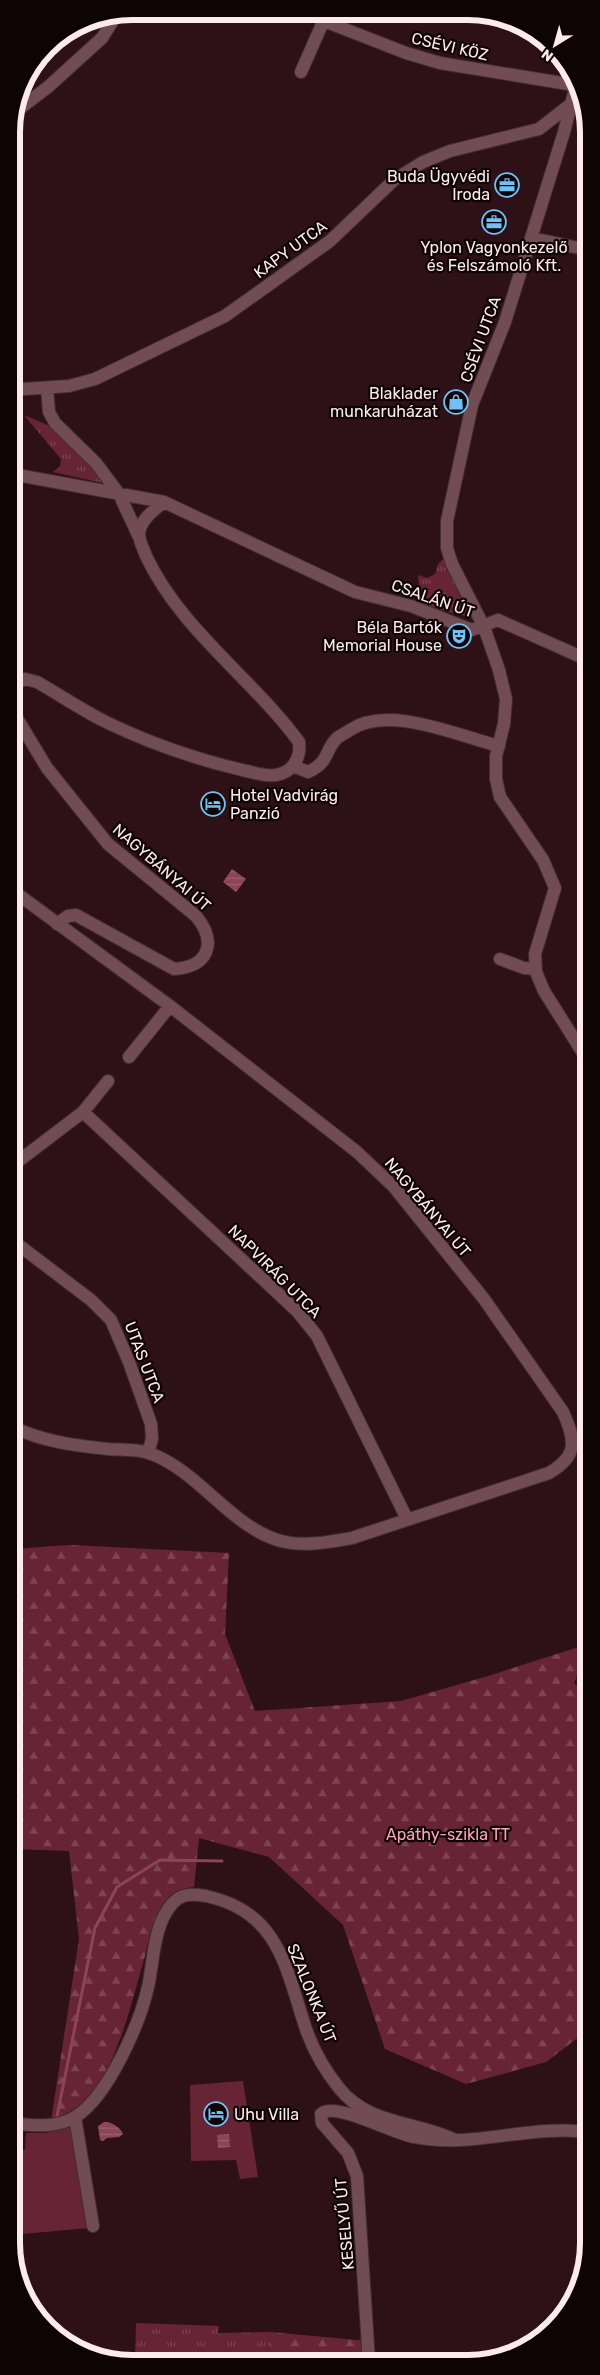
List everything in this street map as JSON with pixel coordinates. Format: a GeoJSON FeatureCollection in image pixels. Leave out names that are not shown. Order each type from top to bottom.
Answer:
{"type":"FeatureCollection","features":[{"type":"Feature","properties":{"kind":"street"},"geometry":{"type":"LineString","coordinates":[[302,72],[325,20]]}},
{"type":"Feature","properties":{"kind":"street","name":"CSÉVI KÖZ"},"geometry":{"type":"LineString","coordinates":[[333,20],[406,53],[440,64],[569,84]]}},
{"type":"Feature","properties":{"kind":"street"},"geometry":{"type":"LineString","coordinates":[[23,106],[48,87],[102,38],[112,22]]}},
{"type":"Feature","properties":{"kind":"street","name":"CSÉVI UTCA"},"geometry":{"type":"LineString","coordinates":[[484,627],[452,564],[447,548],[446,521],[472,405],[505,322],[532,238],[573,95]]}},
{"type":"Feature","properties":{"kind":"street","name":"KAPY UTCA"},"geometry":{"type":"LineString","coordinates":[[20,388],[69,386],[95,379],[225,316],[330,241],[394,180],[450,151],[538,130],[571,104]]}},
{"type":"Feature","properties":{"kind":"street"},"geometry":{"type":"LineString","coordinates":[[532,238],[580,248]]}},
{"type":"Feature","properties":{"kind":"street"},"geometry":{"type":"LineString","coordinates":[[20,681],[24,679],[37,682],[105,721],[145,740],[214,763],[268,776],[286,772],[293,766],[300,750],[299,742],[191,622],[151,566],[119,494],[96,463],[55,423],[48,412],[47,388]]}},
{"type":"Feature","properties":{"kind":"street","name":"CSALÁN ÚT"},"geometry":{"type":"LineString","coordinates":[[20,475],[164,502],[355,592],[411,606],[472,630],[484,627],[499,670],[506,699],[496,779],[500,797],[543,860],[555,888],[535,954],[535,969],[544,991],[580,1048]]}},
{"type":"Feature","properties":{"kind":"street"},"geometry":{"type":"LineString","coordinates":[[139,536],[140,527],[164,502]]}},
{"type":"Feature","properties":{"kind":"street"},"geometry":{"type":"LineString","coordinates":[[484,627],[498,620],[580,656]]}},
{"type":"Feature","properties":{"kind":"street"},"geometry":{"type":"LineString","coordinates":[[293,766],[308,772],[318,767],[326,758],[337,739],[356,726],[375,720],[418,724],[499,746]]}},
{"type":"Feature","properties":{"kind":"street","name":"NAGYBÁNYAI ÚT"},"geometry":{"type":"LineString","coordinates":[[20,723],[47,768],[108,844],[196,916],[205,927],[209,937],[208,947],[198,963],[186,968],[174,968],[76,916],[68,916],[57,924],[170,1006],[357,1152],[394,1187],[484,1299],[563,1412],[570,1428],[573,1442],[570,1455],[560,1466],[549,1473],[407,1518],[352,1538],[327,1542],[282,1541],[261,1533],[196,1480],[148,1453],[55,1443],[20,1430]]}},
{"type":"Feature","properties":{"kind":"street"},"geometry":{"type":"LineString","coordinates":[[20,896],[57,924]]}},
{"type":"Feature","properties":{"kind":"street"},"geometry":{"type":"LineString","coordinates":[[500,959],[524,968],[535,969]]}},
{"type":"Feature","properties":{"kind":"street"},"geometry":{"type":"LineString","coordinates":[[129,1057],[170,1006]]}},
{"type":"Feature","properties":{"kind":"street"},"geometry":{"type":"LineString","coordinates":[[20,1160],[83,1112],[108,1081]]}},
{"type":"Feature","properties":{"kind":"street","name":"NAPVIRÁG UTCA"},"geometry":{"type":"LineString","coordinates":[[83,1112],[297,1311],[316,1336],[407,1518]]}},
{"type":"Feature","properties":{"kind":"street","name":"UTAS UTCA"},"geometry":{"type":"LineString","coordinates":[[20,1246],[92,1300],[111,1320],[129,1362],[151,1424],[152,1439],[148,1453]]}},
{"type":"Feature","properties":{"kind":"street","name":"SZALONKA ÚT"},"geometry":{"type":"LineString","coordinates":[[20,2124],[47,2125],[75,2117],[104,2088],[125,2049],[148,1989],[156,1941],[166,1914],[171,1905],[180,1896],[193,1894],[222,1900],[248,1913],[270,1935],[289,1973],[308,2034],[322,2063],[346,2095],[374,2114],[391,2121],[441,2133],[454,2140],[547,2130],[580,2132]]}},
{"type":"Feature","properties":{"kind":"street","name":"KESELYŰ ÚT"},"geometry":{"type":"LineString","coordinates":[[369,2355],[358,2176],[348,2153],[322,2123],[321,2114],[327,2110],[340,2111],[415,2138],[454,2140]]}},
{"type":"Feature","properties":{"kind":"street"},"geometry":{"type":"LineString","coordinates":[[75,2117],[93,2226]]}},
{"type":"Feature","properties":{"kind":"green space"},"geometry":{"type":"Polygon","coordinates":[[[24,415],[52,427],[85,459],[103,483],[53,472],[60,466],[61,459],[24,415]]]}},
{"type":"Feature","properties":{"kind":"green space"},"geometry":{"type":"Polygon","coordinates":[[[447,556],[472,609],[472,618],[421,605],[418,575],[427,578],[435,574],[438,564],[447,556]]]}},
{"type":"Feature","properties":{"kind":"green space","name":"Apáthy-szikla TT"},"geometry":{"type":"Polygon","coordinates":[[[70,1545],[229,1553],[225,1634],[255,1711],[401,1701],[580,1647],[580,1668],[574,1683],[580,1689],[580,2036],[546,2062],[466,2084],[385,2049],[343,1925],[269,1857],[199,1838],[194,1887],[181,1890],[172,1895],[164,1903],[156,1917],[130,2009],[110,2064],[101,2080],[78,2106],[51,2121],[79,1939],[69,1851],[20,1849],[20,1548],[70,1545]]]}},
{"type":"Feature","properties":{"kind":"green space"},"geometry":{"type":"Polygon","coordinates":[[[243,2081],[258,2177],[240,2179],[236,2160],[191,2161],[190,2085],[243,2081]]]}},
{"type":"Feature","properties":{"kind":"green space"},"geometry":{"type":"Polygon","coordinates":[[[70,2127],[88,2228],[20,2234],[20,2150],[25,2150],[26,2133],[45,2133],[70,2127]]]}},
{"type":"Feature","properties":{"kind":"green space"},"geometry":{"type":"Polygon","coordinates":[[[136,2323],[219,2326],[218,2333],[270,2332],[268,2355],[135,2355],[136,2323]]]}},
{"type":"Feature","properties":{"kind":"green space"},"geometry":{"type":"Polygon","coordinates":[[[270,2332],[368,2341],[369,2355],[268,2355],[270,2332]]]}},
{"type":"Feature","properties":{"kind":"shaded area"},"geometry":{"type":"Polygon","coordinates":[[[232,869],[246,879],[236,892],[223,882],[232,869]]]}},
{"type":"Feature","properties":{"kind":"shaded area"},"geometry":{"type":"Polygon","coordinates":[[[104,2122],[115,2125],[123,2134],[119,2137],[100,2140],[98,2126],[104,2122]]]}},
{"type":"Feature","properties":{"kind":"shaded area"},"geometry":{"type":"Polygon","coordinates":[[[229,2134],[230,2147],[218,2148],[217,2135],[229,2134]]]}},
{"type":"Feature","properties":{"kind":"waterway"},"geometry":{"type":"LineString","coordinates":[[57,2116],[95,1928],[117,1887],[160,1860],[222,1861]]}},
{"type":"Feature","properties":{"kind":"place","name":"Buda Ügyvédi Iroda"},"geometry":{"type":"Point","coordinates":[507,185]}},
{"type":"Feature","properties":{"kind":"place","name":"Yplon Vagyonkezelő és Felszámoló Kft."},"geometry":{"type":"Point","coordinates":[494,222]}},
{"type":"Feature","properties":{"kind":"place","name":"Blaklader munkaruházat"},"geometry":{"type":"Point","coordinates":[456,402]}},
{"type":"Feature","properties":{"kind":"place","name":"Béla Bartók Memorial House"},"geometry":{"type":"Point","coordinates":[459,636]}},
{"type":"Feature","properties":{"kind":"place","name":"Hotel Vadvirág Panzió"},"geometry":{"type":"Point","coordinates":[213,804]}},
{"type":"Feature","properties":{"kind":"place","name":"Uhu Villa"},"geometry":{"type":"Point","coordinates":[216,2114]}}]}
